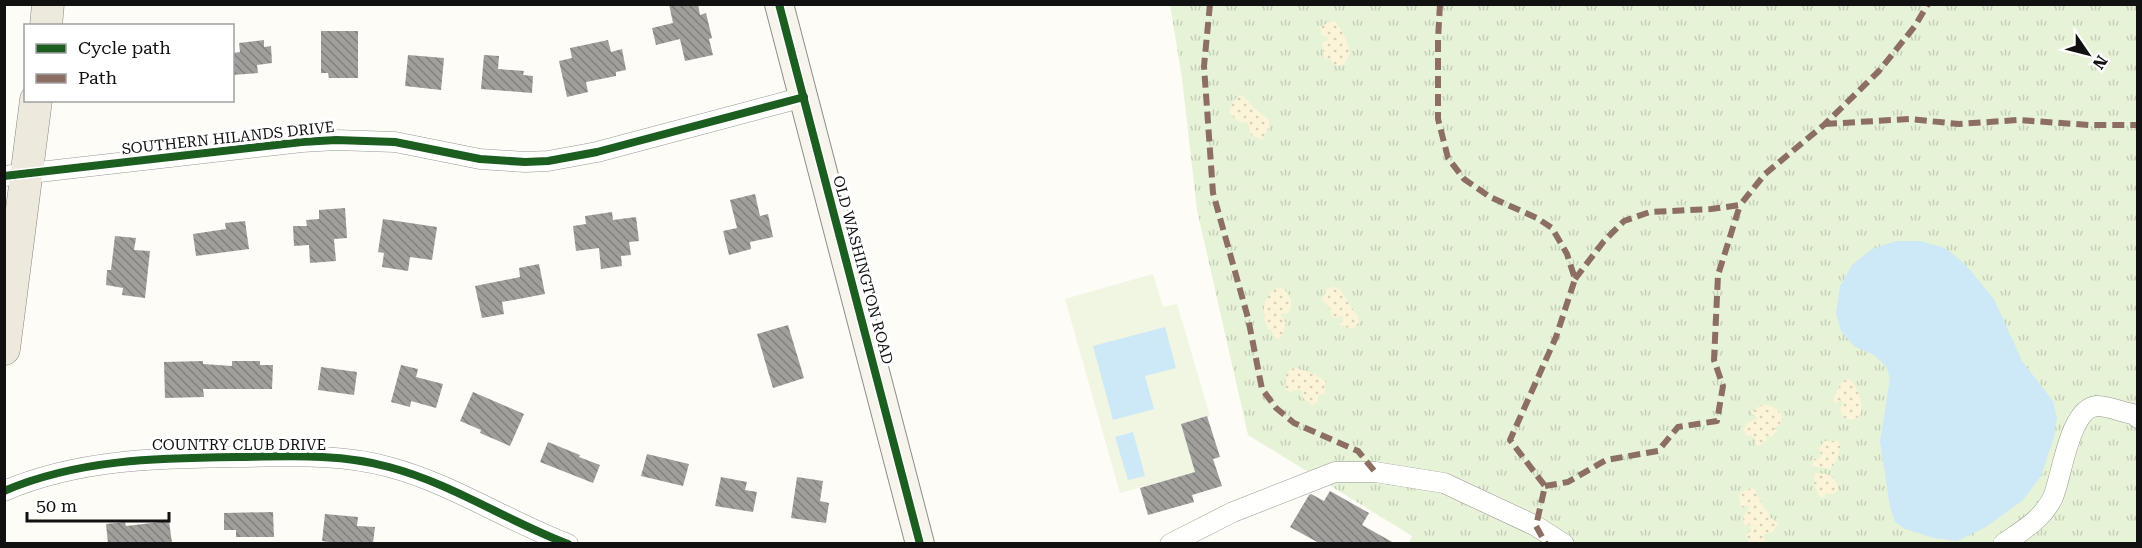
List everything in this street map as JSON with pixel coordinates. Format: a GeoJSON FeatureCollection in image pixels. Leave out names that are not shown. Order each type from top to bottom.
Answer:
{"type":"FeatureCollection","features":[{"type":"Feature","properties":{"kind":"main road"},"geometry":{"type":"LineString","coordinates":[[46,24],[48,4]]}},
{"type":"Feature","properties":{"kind":"main road"},"geometry":{"type":"LineString","coordinates":[[4,349],[16,175],[35,102]]}},
{"type":"Feature","properties":{"kind":"street","name":"OLD WASHINGTON ROAD"},"geometry":{"type":"LineString","coordinates":[[779,4],[920,543]]}},
{"type":"Feature","properties":{"kind":"street","name":"SOUTHERN HILANDS DRIVE"},"geometry":{"type":"LineString","coordinates":[[16,175],[336,140],[395,142],[480,159],[548,161],[597,152],[804,97]]}},
{"type":"Feature","properties":{"kind":"street"},"geometry":{"type":"LineString","coordinates":[[2003,543],[2038,520],[2053,498],[2070,438],[2082,413],[2096,406],[2133,414],[2138,418]]}},
{"type":"Feature","properties":{"kind":"street","name":"COUNTRY CLUB DRIVE"},"geometry":{"type":"LineString","coordinates":[[8,489],[56,472],[130,461],[205,457],[329,458],[389,466],[436,483],[541,533],[568,543]]}},
{"type":"Feature","properties":{"kind":"street"},"geometry":{"type":"LineString","coordinates":[[1170,543],[1233,512],[1335,472],[1376,472],[1444,483],[1536,526],[1564,543]]}},
{"type":"Feature","properties":{"kind":"green space"},"geometry":{"type":"Polygon","coordinates":[[[1170,5],[2137,5],[2137,543],[1409,543],[1412,536],[1248,435],[1197,210],[1182,78],[1170,5]]]}},
{"type":"Feature","properties":{"kind":"green space"},"geometry":{"type":"Polygon","coordinates":[[[1153,274],[1163,307],[1177,304],[1210,416],[1181,424],[1193,464],[1204,476],[1185,475],[1120,493],[1065,299],[1153,274]]]}},
{"type":"Feature","properties":{"kind":"sand"},"geometry":{"type":"Polygon","coordinates":[[[1331,21],[1336,22],[1345,37],[1350,53],[1344,64],[1338,66],[1330,59],[1325,59],[1323,53],[1323,42],[1329,40],[1326,36],[1322,36],[1320,27],[1331,21]]]}},
{"type":"Feature","properties":{"kind":"sand"},"geometry":{"type":"Polygon","coordinates":[[[1242,95],[1269,120],[1269,127],[1262,140],[1251,135],[1248,123],[1239,122],[1229,113],[1233,102],[1242,95]]]}},
{"type":"Feature","properties":{"kind":"sand"},"geometry":{"type":"Polygon","coordinates":[[[1280,287],[1289,295],[1291,307],[1288,314],[1280,315],[1286,323],[1282,336],[1277,339],[1272,330],[1268,329],[1264,310],[1270,294],[1280,287]]]}},
{"type":"Feature","properties":{"kind":"sand"},"geometry":{"type":"Polygon","coordinates":[[[1333,287],[1340,289],[1358,317],[1359,322],[1353,329],[1339,325],[1344,318],[1342,316],[1332,317],[1329,307],[1322,300],[1327,289],[1333,287]]]}},
{"type":"Feature","properties":{"kind":"sand"},"geometry":{"type":"Polygon","coordinates":[[[1296,368],[1314,374],[1326,382],[1324,394],[1320,394],[1318,402],[1312,405],[1303,398],[1299,389],[1291,392],[1285,389],[1286,375],[1290,369],[1296,368]]]}},
{"type":"Feature","properties":{"kind":"sand"},"geometry":{"type":"Polygon","coordinates":[[[1847,379],[1851,380],[1856,389],[1862,407],[1859,416],[1853,419],[1844,419],[1840,409],[1843,403],[1841,400],[1835,404],[1833,399],[1841,383],[1847,379]]]}},
{"type":"Feature","properties":{"kind":"sand"},"geometry":{"type":"Polygon","coordinates":[[[1762,405],[1774,408],[1782,416],[1779,426],[1775,428],[1777,431],[1771,437],[1767,435],[1766,441],[1759,446],[1755,445],[1756,440],[1751,435],[1746,435],[1744,430],[1746,424],[1758,418],[1752,414],[1752,411],[1762,405]]]}},
{"type":"Feature","properties":{"kind":"sand"},"geometry":{"type":"Polygon","coordinates":[[[1825,441],[1838,441],[1841,446],[1835,463],[1830,469],[1812,466],[1814,459],[1820,458],[1821,451],[1818,449],[1825,441]]]}},
{"type":"Feature","properties":{"kind":"sand"},"geometry":{"type":"Polygon","coordinates":[[[1815,473],[1834,478],[1838,490],[1833,494],[1825,493],[1825,497],[1821,498],[1815,486],[1815,473]]]}},
{"type":"Feature","properties":{"kind":"sand"},"geometry":{"type":"Polygon","coordinates":[[[1754,488],[1764,509],[1768,511],[1769,517],[1778,523],[1772,533],[1763,534],[1765,540],[1763,543],[1749,542],[1746,535],[1751,530],[1750,524],[1745,526],[1743,518],[1749,508],[1746,505],[1741,509],[1739,495],[1745,490],[1754,488]]]}},
{"type":"Feature","properties":{"kind":"water"},"geometry":{"type":"Polygon","coordinates":[[[1896,241],[1920,241],[1945,248],[1965,264],[1994,299],[2022,361],[2053,401],[2057,418],[2054,437],[2041,476],[2023,500],[1986,527],[1957,541],[1934,538],[1905,529],[1895,522],[1890,507],[1880,442],[1890,378],[1886,366],[1874,355],[1854,346],[1841,331],[1836,313],[1840,286],[1852,265],[1872,249],[1896,241]]]}},
{"type":"Feature","properties":{"kind":"water"},"geometry":{"type":"Polygon","coordinates":[[[1165,327],[1176,368],[1145,376],[1154,409],[1113,420],[1093,346],[1165,327]]]}},
{"type":"Feature","properties":{"kind":"water"},"geometry":{"type":"Polygon","coordinates":[[[1133,432],[1145,476],[1128,480],[1115,437],[1133,432]]]}},
{"type":"Feature","properties":{"kind":"building"},"geometry":{"type":"Polygon","coordinates":[[[669,4],[698,4],[700,15],[706,13],[712,38],[709,39],[713,55],[685,61],[680,39],[656,45],[652,28],[673,23],[669,4]]]}},
{"type":"Feature","properties":{"kind":"building"},"geometry":{"type":"Polygon","coordinates":[[[321,31],[358,31],[358,78],[329,78],[328,73],[321,73],[321,31]]]}},
{"type":"Feature","properties":{"kind":"building"},"geometry":{"type":"Polygon","coordinates":[[[264,40],[264,47],[271,46],[272,63],[257,65],[258,73],[234,75],[234,53],[240,52],[239,43],[264,40]]]}},
{"type":"Feature","properties":{"kind":"building"},"geometry":{"type":"Polygon","coordinates":[[[608,40],[611,52],[622,49],[626,70],[616,72],[616,76],[586,82],[588,92],[567,97],[559,61],[572,58],[570,48],[608,40]]]}},
{"type":"Feature","properties":{"kind":"building"},"geometry":{"type":"Polygon","coordinates":[[[408,55],[444,58],[441,90],[405,86],[408,55]]]}},
{"type":"Feature","properties":{"kind":"building"},"geometry":{"type":"Polygon","coordinates":[[[484,55],[499,56],[498,69],[524,71],[523,75],[533,76],[532,93],[481,89],[484,55]]]}},
{"type":"Feature","properties":{"kind":"building"},"geometry":{"type":"Polygon","coordinates":[[[755,194],[760,216],[768,214],[773,237],[750,242],[751,249],[729,255],[723,231],[737,228],[730,200],[755,194]]]}},
{"type":"Feature","properties":{"kind":"building"},"geometry":{"type":"Polygon","coordinates":[[[345,208],[347,238],[334,239],[336,261],[310,263],[309,245],[294,246],[293,226],[307,226],[306,220],[319,219],[319,210],[345,208]]]}},
{"type":"Feature","properties":{"kind":"building"},"geometry":{"type":"Polygon","coordinates":[[[612,212],[613,220],[636,217],[639,241],[629,242],[631,255],[621,256],[622,266],[601,269],[599,248],[576,251],[573,226],[586,224],[585,216],[612,212]]]}},
{"type":"Feature","properties":{"kind":"building"},"geometry":{"type":"Polygon","coordinates":[[[383,219],[437,227],[432,260],[410,257],[408,271],[382,267],[384,253],[378,252],[383,219]]]}},
{"type":"Feature","properties":{"kind":"building"},"geometry":{"type":"Polygon","coordinates":[[[245,221],[249,249],[196,256],[193,234],[226,229],[225,223],[245,221]]]}},
{"type":"Feature","properties":{"kind":"building"},"geometry":{"type":"Polygon","coordinates":[[[115,236],[136,238],[134,250],[150,251],[145,298],[122,295],[123,288],[106,285],[107,270],[111,270],[115,236]]]}},
{"type":"Feature","properties":{"kind":"building"},"geometry":{"type":"Polygon","coordinates":[[[539,264],[545,294],[502,302],[504,314],[482,318],[475,286],[520,277],[519,268],[539,264]]]}},
{"type":"Feature","properties":{"kind":"building"},"geometry":{"type":"Polygon","coordinates":[[[788,325],[804,378],[773,388],[757,334],[788,325]]]}},
{"type":"Feature","properties":{"kind":"building"},"geometry":{"type":"Polygon","coordinates":[[[203,361],[203,364],[232,366],[232,361],[260,361],[260,365],[273,365],[272,389],[203,389],[204,397],[165,398],[164,362],[203,361]]]}},
{"type":"Feature","properties":{"kind":"building"},"geometry":{"type":"Polygon","coordinates":[[[401,365],[418,369],[416,377],[443,384],[436,408],[411,401],[410,407],[391,402],[401,365]]]}},
{"type":"Feature","properties":{"kind":"building"},"geometry":{"type":"Polygon","coordinates":[[[321,367],[357,372],[354,395],[318,390],[321,367]]]}},
{"type":"Feature","properties":{"kind":"building"},"geometry":{"type":"Polygon","coordinates":[[[473,392],[524,414],[510,446],[460,421],[473,392]]]}},
{"type":"Feature","properties":{"kind":"building"},"geometry":{"type":"Polygon","coordinates":[[[1207,416],[1220,457],[1213,459],[1222,486],[1192,495],[1194,502],[1148,515],[1140,488],[1195,472],[1181,424],[1207,416]]]}},
{"type":"Feature","properties":{"kind":"building"},"geometry":{"type":"Polygon","coordinates":[[[548,442],[600,465],[593,483],[540,462],[548,442]]]}},
{"type":"Feature","properties":{"kind":"building"},"geometry":{"type":"Polygon","coordinates":[[[647,454],[689,464],[683,486],[641,476],[647,454]]]}},
{"type":"Feature","properties":{"kind":"building"},"geometry":{"type":"Polygon","coordinates":[[[721,477],[747,482],[745,490],[757,492],[753,512],[715,506],[721,477]]]}},
{"type":"Feature","properties":{"kind":"building"},"geometry":{"type":"Polygon","coordinates":[[[797,477],[823,481],[820,501],[829,503],[826,523],[791,518],[797,477]]]}},
{"type":"Feature","properties":{"kind":"building"},"geometry":{"type":"Polygon","coordinates":[[[1330,491],[1369,513],[1362,525],[1394,543],[1319,543],[1290,527],[1309,495],[1324,501],[1330,491]]]}},
{"type":"Feature","properties":{"kind":"building"},"geometry":{"type":"Polygon","coordinates":[[[273,512],[274,537],[236,537],[236,530],[224,530],[224,513],[273,512]]]}},
{"type":"Feature","properties":{"kind":"building"},"geometry":{"type":"Polygon","coordinates":[[[325,514],[358,517],[357,526],[375,527],[373,543],[322,541],[325,514]]]}},
{"type":"Feature","properties":{"kind":"building"},"geometry":{"type":"Polygon","coordinates":[[[169,521],[172,543],[108,543],[106,524],[125,522],[126,526],[169,521]]]}},
{"type":"Feature","properties":{"kind":"marked path"},"geometry":{"type":"LineString","coordinates":[[1210,4],[1204,66],[1213,193],[1248,318],[1262,389],[1276,408],[1294,423],[1358,451],[1375,472]]}},
{"type":"Feature","properties":{"kind":"marked path"},"geometry":{"type":"LineString","coordinates":[[1440,4],[1438,119],[1448,158],[1464,179],[1490,197],[1537,218],[1552,228],[1567,254],[1575,279],[1556,337],[1510,440],[1545,486],[1536,526],[1546,544]]}},
{"type":"Feature","properties":{"kind":"marked path"},"geometry":{"type":"LineString","coordinates":[[1575,279],[1604,241],[1624,221],[1650,212],[1740,205],[1765,174],[1825,124],[1879,71],[1915,26],[1928,4]]}},
{"type":"Feature","properties":{"kind":"marked path"},"geometry":{"type":"LineString","coordinates":[[1825,124],[1909,119],[1959,124],[2018,120],[2089,125],[2138,125]]}},
{"type":"Feature","properties":{"kind":"marked path"},"geometry":{"type":"LineString","coordinates":[[1545,486],[1568,482],[1606,460],[1658,451],[1678,427],[1717,421],[1723,386],[1714,360],[1718,275],[1740,205]]}},
{"type":"Feature","properties":{"kind":"cycle path"},"geometry":{"type":"LineString","coordinates":[[779,4],[920,544]]}},
{"type":"Feature","properties":{"kind":"cycle path"},"geometry":{"type":"LineString","coordinates":[[4,176],[336,140],[395,142],[480,159],[548,161],[597,152],[804,97]]}},
{"type":"Feature","properties":{"kind":"cycle path"},"geometry":{"type":"LineString","coordinates":[[4,491],[63,472],[153,459],[300,456],[336,458],[372,463],[413,474],[568,544]]}}]}
